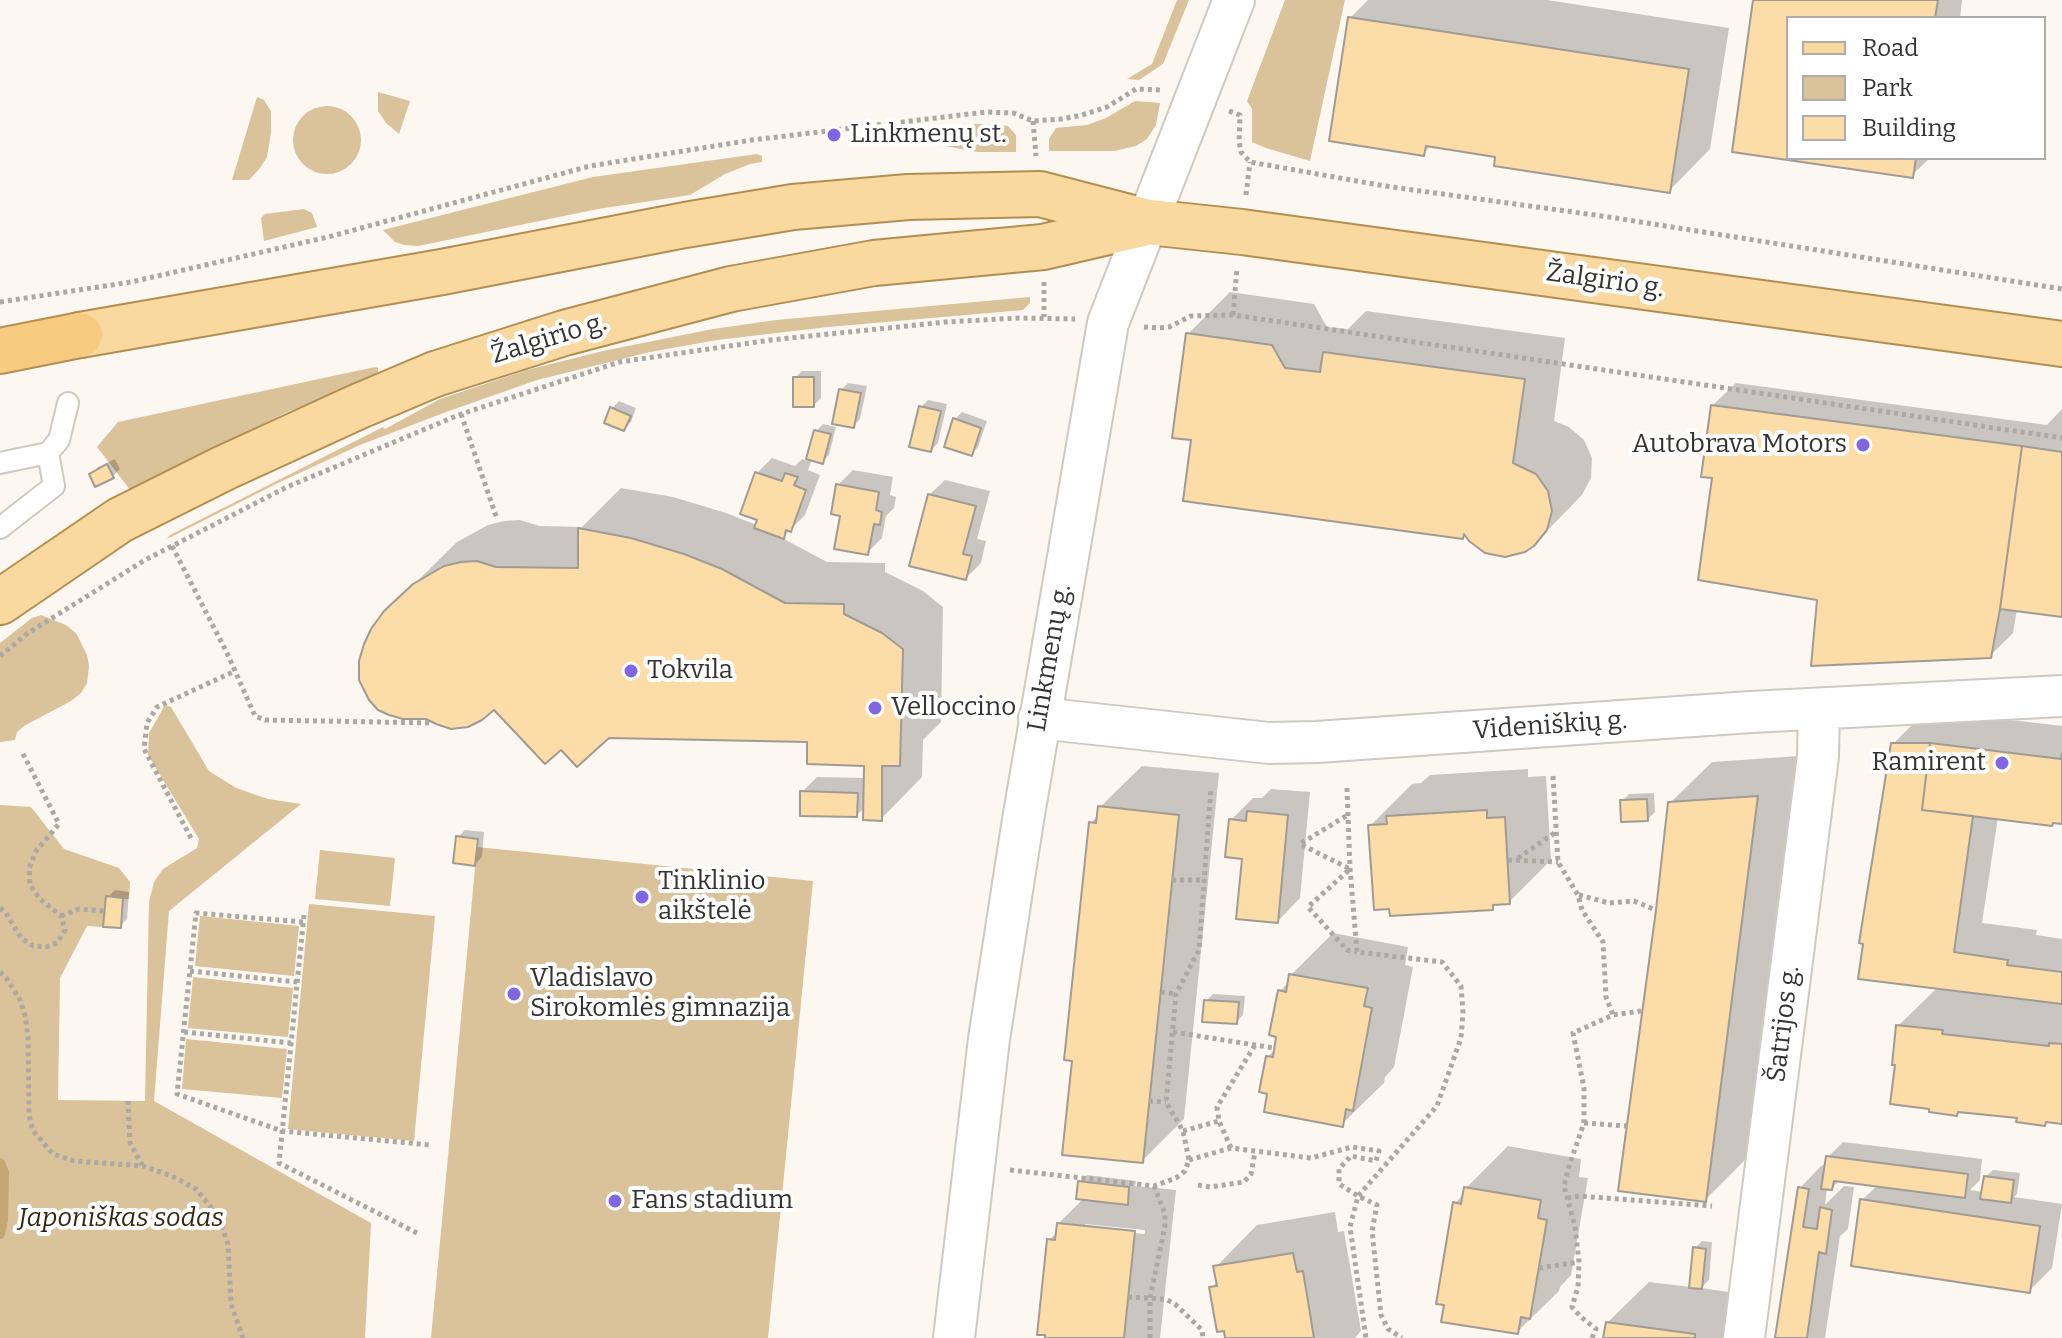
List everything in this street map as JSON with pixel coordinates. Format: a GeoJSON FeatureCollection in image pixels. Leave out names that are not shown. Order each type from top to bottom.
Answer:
{"type":"FeatureCollection","features":[{"type":"Feature","properties":{"kind":"highway"},"geometry":{"type":"LineString","coordinates":[[0,331],[80,335]]}},
{"type":"Feature","properties":{"kind":"highway","name":"Žalgirio g."},"geometry":{"type":"LineString","coordinates":[[0,351],[80,335]]}},
{"type":"Feature","properties":{"kind":"main road","name":"Žalgirio g."},"geometry":{"type":"LineString","coordinates":[[80,335],[793,207],[908,197],[1040,194],[1148,222],[1258,234],[2062,344]]}},
{"type":"Feature","properties":{"kind":"main road","name":"Žalgirio g."},"geometry":{"type":"LineString","coordinates":[[0,602],[120,520],[357,407],[450,370],[564,333],[731,289],[874,263],[1043,247],[1148,222]]}},
{"type":"Feature","properties":{"kind":"street","name":"Linkmenų g."},"geometry":{"type":"LineString","coordinates":[[954,1338],[989,1039],[1039,718],[1108,323],[1234,0]]}},
{"type":"Feature","properties":{"kind":"street","name":"Videniškių g."},"geometry":{"type":"LineString","coordinates":[[1039,718],[1269,743],[2062,696]]}},
{"type":"Feature","properties":{"kind":"street","name":"Šatrijos g."},"geometry":{"type":"LineString","coordinates":[[1744,1338],[1818,756],[1819,709]]}},
{"type":"Feature","properties":{"kind":"lane"},"geometry":{"type":"LineString","coordinates":[[0,463],[48,453],[59,440],[68,403]]}},
{"type":"Feature","properties":{"kind":"lane"},"geometry":{"type":"LineString","coordinates":[[0,528],[54,486],[48,453]]}},
{"type":"Feature","properties":{"kind":"path"},"geometry":{"type":"LineString","coordinates":[[0,302],[131,282],[313,241],[590,166],[752,140],[986,112],[1013,113],[1033,121],[1061,119],[1107,107],[1136,89],[1154,89],[1196,98],[1240,115],[1241,152],[1250,162],[1385,186],[1609,217],[2062,289]]}},
{"type":"Feature","properties":{"kind":"path"},"geometry":{"type":"LineString","coordinates":[[1236,279],[1233,315],[2062,438]]}},
{"type":"Feature","properties":{"kind":"path"},"geometry":{"type":"LineString","coordinates":[[0,656],[40,626],[145,560],[287,487],[461,414],[619,362],[771,340],[917,325],[1065,318]]}},
{"type":"Feature","properties":{"kind":"path"},"geometry":{"type":"LineString","coordinates":[[461,414],[497,519]]}},
{"type":"Feature","properties":{"kind":"path"},"geometry":{"type":"LineString","coordinates":[[172,546],[255,716],[265,720],[433,723]]}},
{"type":"Feature","properties":{"kind":"path"},"geometry":{"type":"LineString","coordinates":[[191,838],[144,749],[147,723],[157,707],[235,671]]}},
{"type":"Feature","properties":{"kind":"path"},"geometry":{"type":"LineString","coordinates":[[0,908],[21,938],[33,946],[46,947],[57,943],[65,930],[61,916],[40,899],[30,885],[29,868],[36,851],[59,824],[22,752]]}},
{"type":"Feature","properties":{"kind":"path"},"geometry":{"type":"LineString","coordinates":[[1553,776],[1558,862],[1578,895],[1582,910],[1603,942],[1606,997],[1613,1015]]}},
{"type":"Feature","properties":{"kind":"path"},"geometry":{"type":"LineString","coordinates":[[974,1166],[1154,1186],[1185,1171],[1189,1160],[1183,1131],[1166,1102],[1176,994],[1199,950],[1211,788]]}},
{"type":"Feature","properties":{"kind":"path"},"geometry":{"type":"LineString","coordinates":[[1347,788],[1357,952]]}},
{"type":"Feature","properties":{"kind":"path"},"geometry":{"type":"LineString","coordinates":[[1347,816],[1300,844],[1350,869]]}},
{"type":"Feature","properties":{"kind":"path"},"geometry":{"type":"LineString","coordinates":[[1517,860],[1557,831]]}},
{"type":"Feature","properties":{"kind":"path"},"geometry":{"type":"LineString","coordinates":[[1508,860],[1558,862]]}},
{"type":"Feature","properties":{"kind":"path"},"geometry":{"type":"LineString","coordinates":[[1350,869],[1308,907],[1347,950],[1442,962],[1461,986],[1463,1013],[1461,1038],[1437,1106],[1358,1196],[1350,1227],[1366,1338]]}},
{"type":"Feature","properties":{"kind":"path"},"geometry":{"type":"LineString","coordinates":[[1172,880],[1205,880]]}},
{"type":"Feature","properties":{"kind":"path"},"geometry":{"type":"LineString","coordinates":[[1578,895],[1609,903],[1634,901],[1656,910]]}},
{"type":"Feature","properties":{"kind":"path"},"geometry":{"type":"LineString","coordinates":[[61,916],[79,909],[104,911]]}},
{"type":"Feature","properties":{"kind":"path"},"geometry":{"type":"LineString","coordinates":[[303,922],[196,913],[177,1094],[282,1131],[430,1145]]}},
{"type":"Feature","properties":{"kind":"path"},"geometry":{"type":"LineString","coordinates":[[304,915],[279,1163],[419,1234]]}},
{"type":"Feature","properties":{"kind":"path"},"geometry":{"type":"LineString","coordinates":[[190,971],[297,982]]}},
{"type":"Feature","properties":{"kind":"path"},"geometry":{"type":"LineString","coordinates":[[0,972],[19,998],[25,1015],[29,1115],[33,1131],[53,1154],[74,1161],[143,1166],[196,1189],[218,1216],[228,1244],[231,1304],[243,1338]]}},
{"type":"Feature","properties":{"kind":"path"},"geometry":{"type":"LineString","coordinates":[[1161,992],[1176,994]]}},
{"type":"Feature","properties":{"kind":"path"},"geometry":{"type":"LineString","coordinates":[[1592,1338],[1596,1329],[1572,1307],[1578,1287],[1579,1262],[1575,1226],[1564,1186],[1584,1123],[1584,1088],[1573,1033],[1613,1015],[1641,1011]]}},
{"type":"Feature","properties":{"kind":"path"},"geometry":{"type":"LineString","coordinates":[[184,1032],[291,1043]]}},
{"type":"Feature","properties":{"kind":"path"},"geometry":{"type":"LineString","coordinates":[[1173,1032],[1274,1048]]}},
{"type":"Feature","properties":{"kind":"path"},"geometry":{"type":"LineString","coordinates":[[1231,1148],[1219,1121],[1217,1107],[1255,1045]]}},
{"type":"Feature","properties":{"kind":"path"},"geometry":{"type":"LineString","coordinates":[[128,1101],[130,1143],[143,1166]]}},
{"type":"Feature","properties":{"kind":"path"},"geometry":{"type":"LineString","coordinates":[[1149,1101],[1166,1102]]}},
{"type":"Feature","properties":{"kind":"path"},"geometry":{"type":"LineString","coordinates":[[1183,1131],[1219,1121]]}},
{"type":"Feature","properties":{"kind":"path"},"geometry":{"type":"LineString","coordinates":[[1584,1123],[1627,1126]]}},
{"type":"Feature","properties":{"kind":"path"},"geometry":{"type":"LineString","coordinates":[[1189,1160],[1231,1148],[1311,1158],[1352,1147],[1379,1151],[1376,1161],[1351,1156],[1339,1169],[1339,1184],[1377,1205],[1372,1231],[1381,1315],[1388,1329],[1402,1338]]}},
{"type":"Feature","properties":{"kind":"path"},"geometry":{"type":"LineString","coordinates":[[1198,1185],[1210,1187],[1244,1182],[1251,1174],[1255,1152]]}},
{"type":"Feature","properties":{"kind":"path"},"geometry":{"type":"LineString","coordinates":[[1150,1338],[1150,1298],[1165,1226],[1165,1214],[1154,1186]]}},
{"type":"Feature","properties":{"kind":"path"},"geometry":{"type":"LineString","coordinates":[[1567,1198],[1579,1196],[1712,1206]]}},
{"type":"Feature","properties":{"kind":"path"},"geometry":{"type":"LineString","coordinates":[[1539,1268],[1579,1262]]}},
{"type":"Feature","properties":{"kind":"path"},"geometry":{"type":"LineString","coordinates":[[1128,1297],[1165,1299],[1175,1304],[1202,1330],[1203,1338]]}},
{"type":"Feature","properties":{"kind":"green space"},"geometry":{"type":"Polygon","coordinates":[[[1177,0],[1189,0],[1163,64],[1139,80],[1127,79],[1152,64],[1177,0]]]}},
{"type":"Feature","properties":{"kind":"green space"},"geometry":{"type":"Polygon","coordinates":[[[1285,0],[1345,0],[1310,161],[1252,142],[1252,109],[1247,101],[1285,0]]]}},
{"type":"Feature","properties":{"kind":"green space"},"geometry":{"type":"Polygon","coordinates":[[[378,92],[410,101],[399,134],[378,111],[378,92]]]}},
{"type":"Feature","properties":{"kind":"green space"},"geometry":{"type":"Polygon","coordinates":[[[257,97],[264,100],[271,111],[267,157],[249,180],[232,180],[257,97]]]}},
{"type":"Feature","properties":{"kind":"green space"},"geometry":{"type":"Polygon","coordinates":[[[1135,101],[1160,103],[1156,125],[1147,139],[1136,146],[1114,151],[1049,151],[1049,139],[1056,128],[1087,125],[1135,101]]]}},
{"type":"Feature","properties":{"kind":"green space"},"geometry":{"type":"Polygon","coordinates":[[[327,106],[351,116],[361,140],[351,164],[327,174],[303,164],[293,140],[303,116],[327,106]]]}},
{"type":"Feature","properties":{"kind":"green space"},"geometry":{"type":"Polygon","coordinates":[[[965,124],[1008,126],[1016,135],[1016,152],[977,152],[939,145],[902,144],[901,139],[907,131],[965,124]]]}},
{"type":"Feature","properties":{"kind":"green space"},"geometry":{"type":"Polygon","coordinates":[[[757,154],[762,156],[762,162],[725,174],[690,195],[598,209],[418,246],[395,242],[383,230],[593,177],[757,154]]]}},
{"type":"Feature","properties":{"kind":"green space"},"geometry":{"type":"Polygon","coordinates":[[[304,209],[312,213],[317,227],[264,241],[261,218],[265,214],[304,209]]]}},
{"type":"Feature","properties":{"kind":"green space"},"geometry":{"type":"Polygon","coordinates":[[[1030,297],[1030,303],[1023,310],[717,340],[650,352],[537,380],[360,445],[167,539],[440,399],[527,370],[713,329],[776,320],[1030,297]]]}},
{"type":"Feature","properties":{"kind":"green space"},"geometry":{"type":"Polygon","coordinates":[[[378,368],[378,375],[285,413],[131,491],[97,447],[118,422],[378,368]]]}},
{"type":"Feature","properties":{"kind":"green space"},"geometry":{"type":"Polygon","coordinates":[[[41,615],[66,625],[76,633],[87,655],[87,683],[71,701],[24,726],[17,732],[15,740],[0,742],[0,643],[32,618],[41,615]]]}},
{"type":"Feature","properties":{"kind":"green space","name":"Japoniškas sodas"},"geometry":{"type":"Polygon","coordinates":[[[165,705],[171,707],[209,771],[236,788],[268,799],[301,804],[169,911],[154,1101],[371,1223],[365,1338],[0,1338],[0,805],[31,807],[64,849],[119,868],[130,882],[129,899],[123,899],[121,928],[87,926],[60,978],[58,1100],[145,1101],[149,902],[154,882],[163,869],[197,848],[199,839],[148,755],[149,733],[165,705]]]}},
{"type":"Feature","properties":{"kind":"green space"},"geometry":{"type":"Polygon","coordinates":[[[477,847],[813,881],[768,1338],[431,1338],[477,847]]]}},
{"type":"Feature","properties":{"kind":"green space"},"geometry":{"type":"Polygon","coordinates":[[[320,850],[395,858],[390,906],[315,899],[320,850]]]}},
{"type":"Feature","properties":{"kind":"green space"},"geometry":{"type":"Polygon","coordinates":[[[309,904],[435,916],[414,1141],[288,1129],[309,904]]]}},
{"type":"Feature","properties":{"kind":"green space"},"geometry":{"type":"Polygon","coordinates":[[[200,916],[299,926],[294,976],[195,966],[200,916]]]}},
{"type":"Feature","properties":{"kind":"green space"},"geometry":{"type":"Polygon","coordinates":[[[193,977],[293,988],[288,1037],[188,1028],[193,977]]]}},
{"type":"Feature","properties":{"kind":"green space"},"geometry":{"type":"Polygon","coordinates":[[[186,1039],[287,1049],[282,1098],[182,1089],[186,1039]]]}},
{"type":"Feature","properties":{"kind":"building"},"geometry":{"type":"Polygon","coordinates":[[[1753,0],[1938,0],[1935,16],[1786,16],[1786,160],[1732,152],[1753,0]]]}},
{"type":"Feature","properties":{"kind":"building"},"geometry":{"type":"Polygon","coordinates":[[[1348,17],[1689,69],[1670,193],[1494,166],[1495,157],[1426,146],[1424,156],[1329,141],[1348,17]]]}},
{"type":"Feature","properties":{"kind":"building"},"geometry":{"type":"Polygon","coordinates":[[[1788,160],[1916,160],[1913,178],[1788,160]]]}},
{"type":"Feature","properties":{"kind":"building"},"geometry":{"type":"Polygon","coordinates":[[[1186,333],[1272,345],[1285,368],[1320,372],[1323,352],[1525,379],[1513,463],[1536,474],[1548,491],[1552,511],[1547,530],[1525,552],[1505,557],[1485,553],[1464,534],[1463,539],[1183,501],[1191,440],[1172,438],[1186,333]]]}},
{"type":"Feature","properties":{"kind":"building"},"geometry":{"type":"Polygon","coordinates":[[[793,377],[814,377],[814,407],[793,407],[793,377]]]}},
{"type":"Feature","properties":{"kind":"building"},"geometry":{"type":"Polygon","coordinates":[[[839,389],[861,393],[854,428],[832,424],[839,389]]]}},
{"type":"Feature","properties":{"kind":"building"},"geometry":{"type":"Polygon","coordinates":[[[1711,405],[2022,446],[1991,658],[1811,666],[1817,600],[1698,580],[1712,478],[1701,477],[1711,405]]]}},
{"type":"Feature","properties":{"kind":"building"},"geometry":{"type":"Polygon","coordinates":[[[919,406],[941,411],[931,452],[909,447],[919,406]]]}},
{"type":"Feature","properties":{"kind":"building"},"geometry":{"type":"Polygon","coordinates":[[[610,407],[631,416],[624,431],[604,423],[610,407]]]}},
{"type":"Feature","properties":{"kind":"building"},"geometry":{"type":"Polygon","coordinates":[[[953,418],[981,428],[972,456],[944,447],[953,418]]]}},
{"type":"Feature","properties":{"kind":"building"},"geometry":{"type":"Polygon","coordinates":[[[814,430],[831,434],[823,464],[806,459],[814,430]]]}},
{"type":"Feature","properties":{"kind":"building"},"geometry":{"type":"Polygon","coordinates":[[[2022,446],[2062,452],[2062,617],[2000,609],[2022,446]]]}},
{"type":"Feature","properties":{"kind":"building"},"geometry":{"type":"Polygon","coordinates":[[[107,464],[114,478],[95,487],[89,474],[107,464]]]}},
{"type":"Feature","properties":{"kind":"building"},"geometry":{"type":"Polygon","coordinates":[[[755,472],[782,481],[785,473],[798,477],[794,485],[806,490],[791,532],[786,530],[784,539],[754,528],[757,520],[740,514],[755,472]]]}},
{"type":"Feature","properties":{"kind":"building"},"geometry":{"type":"Polygon","coordinates":[[[836,484],[879,492],[876,510],[882,512],[880,525],[874,524],[868,555],[834,549],[840,516],[831,514],[836,484]]]}},
{"type":"Feature","properties":{"kind":"building"},"geometry":{"type":"Polygon","coordinates":[[[928,494],[976,506],[963,554],[972,556],[966,580],[909,566],[928,494]]]}},
{"type":"Feature","properties":{"kind":"building","name":"Tokvila"},"geometry":{"type":"Polygon","coordinates":[[[578,528],[631,538],[684,554],[722,569],[785,603],[844,604],[844,614],[882,633],[903,649],[900,766],[882,766],[882,821],[863,820],[864,766],[807,764],[807,742],[609,738],[577,767],[561,750],[545,764],[494,710],[468,727],[451,729],[426,719],[403,719],[389,715],[378,710],[369,700],[359,680],[359,661],[364,644],[384,611],[413,584],[444,566],[461,562],[477,561],[496,567],[578,568],[578,528]]]}},
{"type":"Feature","properties":{"kind":"building"},"geometry":{"type":"Polygon","coordinates":[[[1891,743],[1930,743],[1922,810],[1973,816],[1954,952],[2008,960],[2007,965],[2062,972],[2062,1004],[1858,979],[1863,944],[1859,943],[1891,743]]]}},
{"type":"Feature","properties":{"kind":"building"},"geometry":{"type":"Polygon","coordinates":[[[1930,743],[2061,759],[2062,753],[2062,824],[2053,823],[2052,826],[1922,810],[1930,743]]]}},
{"type":"Feature","properties":{"kind":"building"},"geometry":{"type":"Polygon","coordinates":[[[800,791],[858,793],[857,817],[800,816],[800,791]]]}},
{"type":"Feature","properties":{"kind":"building"},"geometry":{"type":"Polygon","coordinates":[[[1758,796],[1706,1202],[1618,1191],[1668,802],[1758,796]]]}},
{"type":"Feature","properties":{"kind":"building"},"geometry":{"type":"Polygon","coordinates":[[[1647,799],[1648,821],[1621,822],[1620,800],[1647,799]]]}},
{"type":"Feature","properties":{"kind":"building"},"geometry":{"type":"Polygon","coordinates":[[[1098,806],[1179,815],[1143,1163],[1062,1155],[1072,1061],[1064,1060],[1089,822],[1096,823],[1098,806]]]}},
{"type":"Feature","properties":{"kind":"building"},"geometry":{"type":"Polygon","coordinates":[[[1487,810],[1487,818],[1505,817],[1510,904],[1493,905],[1493,910],[1390,916],[1389,909],[1374,910],[1368,825],[1387,824],[1386,816],[1487,810]]]}},
{"type":"Feature","properties":{"kind":"building"},"geometry":{"type":"Polygon","coordinates":[[[1247,811],[1288,815],[1278,923],[1236,919],[1242,859],[1225,857],[1229,819],[1246,821],[1247,811]]]}},
{"type":"Feature","properties":{"kind":"building"},"geometry":{"type":"Polygon","coordinates":[[[456,836],[478,839],[475,866],[453,863],[456,836]]]}},
{"type":"Feature","properties":{"kind":"building"},"geometry":{"type":"Polygon","coordinates":[[[106,896],[123,898],[121,928],[103,927],[106,896]]]}},
{"type":"Feature","properties":{"kind":"building"},"geometry":{"type":"Polygon","coordinates":[[[1289,974],[1368,988],[1364,1006],[1372,1008],[1353,1111],[1346,1109],[1343,1127],[1264,1112],[1267,1094],[1259,1092],[1266,1056],[1273,1057],[1276,1037],[1269,1035],[1278,990],[1286,992],[1289,974]]]}},
{"type":"Feature","properties":{"kind":"building"},"geometry":{"type":"Polygon","coordinates":[[[1204,1000],[1239,1002],[1237,1024],[1202,1022],[1204,1000]]]}},
{"type":"Feature","properties":{"kind":"building"},"geometry":{"type":"Polygon","coordinates":[[[1896,1025],[1943,1030],[1942,1034],[2049,1046],[2049,1043],[2062,1044],[2062,1124],[2046,1122],[2045,1126],[2016,1122],[2017,1118],[1958,1112],[1957,1116],[1890,1104],[1896,1025]]]}},
{"type":"Feature","properties":{"kind":"building"},"geometry":{"type":"Polygon","coordinates":[[[1826,1156],[1968,1174],[1965,1198],[1834,1181],[1832,1190],[1821,1189],[1826,1156]]]}},
{"type":"Feature","properties":{"kind":"building"},"geometry":{"type":"Polygon","coordinates":[[[1984,1176],[2014,1180],[2011,1203],[1980,1199],[1984,1176]]]}},
{"type":"Feature","properties":{"kind":"building"},"geometry":{"type":"Polygon","coordinates":[[[1078,1181],[1129,1187],[1128,1205],[1076,1199],[1078,1181]]]}},
{"type":"Feature","properties":{"kind":"building"},"geometry":{"type":"Polygon","coordinates":[[[1464,1187],[1541,1200],[1538,1218],[1547,1220],[1530,1319],[1521,1317],[1518,1334],[1441,1322],[1444,1305],[1436,1304],[1453,1202],[1461,1204],[1464,1187]]]}},
{"type":"Feature","properties":{"kind":"building"},"geometry":{"type":"Polygon","coordinates":[[[1798,1187],[1809,1189],[1803,1227],[1817,1229],[1820,1207],[1832,1210],[1826,1254],[1819,1252],[1807,1338],[1775,1338],[1798,1187]]]}},
{"type":"Feature","properties":{"kind":"building"},"geometry":{"type":"Polygon","coordinates":[[[1860,1199],[2040,1226],[2030,1293],[1851,1266],[1860,1199]]]}},
{"type":"Feature","properties":{"kind":"building"},"geometry":{"type":"Polygon","coordinates":[[[1057,1223],[1135,1231],[1124,1338],[1045,1338],[1045,1335],[1037,1335],[1047,1239],[1055,1240],[1057,1223]]]}},
{"type":"Feature","properties":{"kind":"building"},"geometry":{"type":"Polygon","coordinates":[[[1693,1247],[1706,1249],[1702,1289],[1689,1288],[1693,1247]]]}},
{"type":"Feature","properties":{"kind":"building"},"geometry":{"type":"Polygon","coordinates":[[[1293,1253],[1297,1272],[1303,1271],[1314,1338],[1225,1338],[1224,1331],[1217,1332],[1209,1287],[1217,1286],[1213,1266],[1293,1253]]]}},
{"type":"Feature","properties":{"kind":"building"},"geometry":{"type":"Polygon","coordinates":[[[1606,1322],[1695,1334],[1695,1338],[1603,1338],[1606,1322]]]}},
{"type":"Feature","properties":{"kind":"waterway"},"geometry":{"type":"LineString","coordinates":[[0,1163],[4,1172],[0,1234]]}},
{"type":"Feature","properties":{"kind":"place","name":"Linkmenų st."},"geometry":{"type":"Point","coordinates":[834,135]}},
{"type":"Feature","properties":{"kind":"place","name":"Autobrava Motors"},"geometry":{"type":"Point","coordinates":[1863,445]}},
{"type":"Feature","properties":{"kind":"place","name":"Tokvila"},"geometry":{"type":"Point","coordinates":[631,671]}},
{"type":"Feature","properties":{"kind":"place","name":"Velloccino"},"geometry":{"type":"Point","coordinates":[875,708]}},
{"type":"Feature","properties":{"kind":"place","name":"Ramirent"},"geometry":{"type":"Point","coordinates":[2002,763]}},
{"type":"Feature","properties":{"kind":"place","name":"Tinklinio aikštelė"},"geometry":{"type":"Point","coordinates":[642,897]}},
{"type":"Feature","properties":{"kind":"place","name":"Vladislavo Sirokomlės gimnazija"},"geometry":{"type":"Point","coordinates":[514,994]}},
{"type":"Feature","properties":{"kind":"place","name":"Fans stadium"},"geometry":{"type":"Point","coordinates":[615,1201]}}]}
